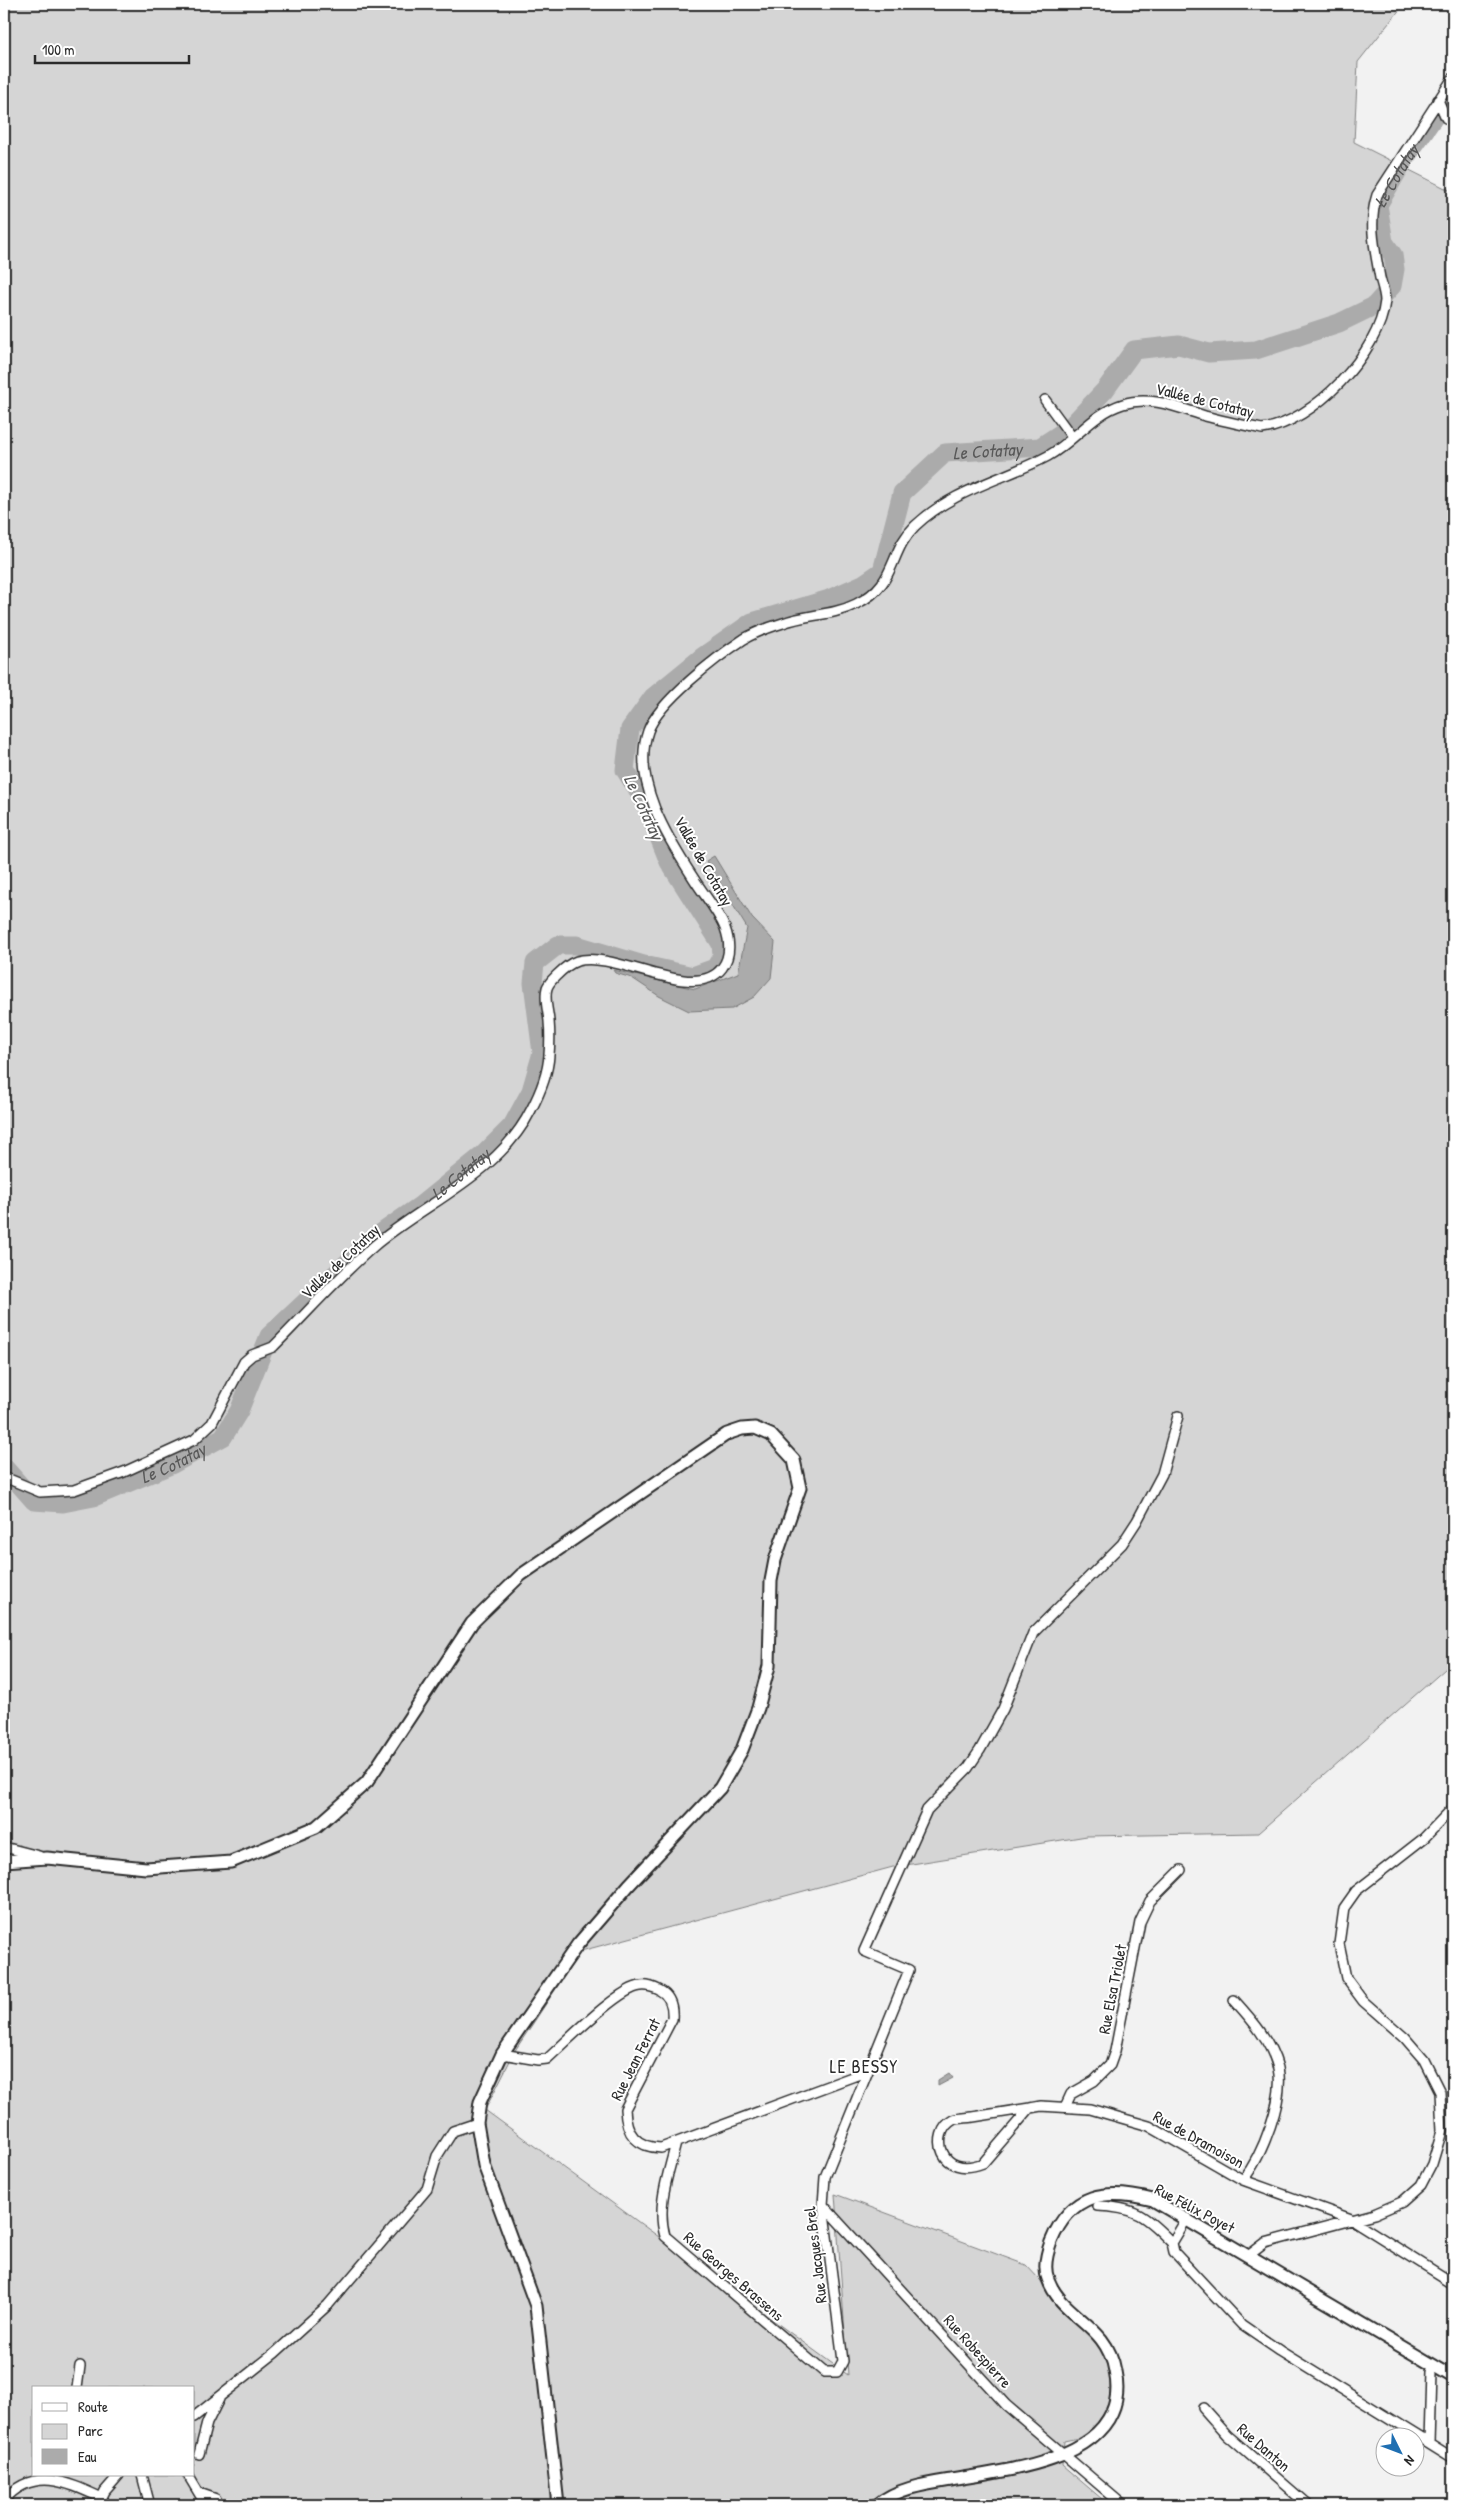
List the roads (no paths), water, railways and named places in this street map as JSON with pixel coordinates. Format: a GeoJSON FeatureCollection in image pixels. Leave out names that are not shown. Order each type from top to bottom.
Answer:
{"type":"FeatureCollection","features":[{"type":"Feature","properties":{"kind":"street","name":"Vallée de Cotatay"},"geometry":{"type":"LineString","coordinates":[[6,1478],[40,1492],[74,1490],[124,1472],[194,1440],[212,1423],[244,1362],[252,1355],[274,1347],[372,1248],[481,1169],[517,1133],[530,1114],[546,1075],[549,1058],[550,1025],[546,990],[552,979],[577,961],[608,962],[692,982],[718,973],[726,964],[729,945],[724,925],[679,856],[656,807],[647,782],[644,762],[645,744],[650,726],[664,706],[691,681],[748,637],[788,620],[831,614],[858,603],[874,592],[888,576],[901,545],[913,528],[931,514],[979,484],[1049,455],[1101,415],[1122,404],[1139,401],[1158,402],[1262,429],[1278,427],[1296,419],[1318,403],[1355,366],[1382,314],[1385,298],[1376,254],[1372,211],[1377,195],[1387,176],[1453,78]]}},
{"type":"Feature","properties":{"kind":"street"},"geometry":{"type":"LineString","coordinates":[[1438,100],[1450,120]]}},
{"type":"Feature","properties":{"kind":"street"},"geometry":{"type":"LineString","coordinates":[[1045,400],[1072,437]]}},
{"type":"Feature","properties":{"kind":"street","name":"Rue Jacques Brel"},"geometry":{"type":"LineString","coordinates":[[837,2372],[843,2361],[823,2205],[825,2177],[909,1970],[864,1951],[927,1810],[968,1768],[980,1750],[1003,1709],[1033,1633],[1122,1544],[1162,1474],[1178,1416]]}},
{"type":"Feature","properties":{"kind":"street"},"geometry":{"type":"LineString","coordinates":[[4,1847],[46,1858],[146,1868],[231,1862],[316,1827],[367,1782],[472,1623],[521,1575],[727,1434],[742,1429],[760,1430],[771,1435],[794,1460],[800,1488],[774,1560],[771,1581],[769,1666],[758,1708],[742,1750],[720,1788],[628,1885],[578,1944],[502,2054],[480,2102],[477,2123],[484,2165],[536,2306],[558,2505]]}},
{"type":"Feature","properties":{"kind":"street"},"geometry":{"type":"LineString","coordinates":[[1248,2256],[1265,2243],[1350,2218],[1374,2214],[1402,2202],[1421,2185],[1432,2164],[1442,2131],[1440,2092],[1424,2060],[1405,2038],[1363,2001],[1346,1978],[1339,1944],[1344,1908],[1356,1891],[1424,1838],[1453,1808]]}},
{"type":"Feature","properties":{"kind":"street"},"geometry":{"type":"LineString","coordinates":[[4,1861],[46,1858]]}},
{"type":"Feature","properties":{"kind":"street","name":"Rue Elsa Triolet"},"geometry":{"type":"LineString","coordinates":[[1065,2107],[1071,2094],[1094,2081],[1110,2065],[1115,2050],[1140,1922],[1150,1901],[1181,1870]]}},
{"type":"Feature","properties":{"kind":"street","name":"Rue Jean Ferrat"},"geometry":{"type":"LineString","coordinates":[[502,2054],[538,2060],[547,2059],[622,1993],[640,1985],[664,1992],[673,2005],[672,2019],[631,2094],[625,2109],[626,2122],[632,2136],[646,2147],[661,2148],[868,2071]]}},
{"type":"Feature","properties":{"kind":"street"},"geometry":{"type":"LineString","coordinates":[[1234,2000],[1264,2034],[1278,2069],[1277,2095],[1271,2127],[1256,2163],[1243,2180]]}},
{"type":"Feature","properties":{"kind":"street","name":"Rue de Dramoison"},"geometry":{"type":"LineString","coordinates":[[1030,2108],[983,2163],[972,2168],[958,2167],[946,2160],[941,2146],[943,2132],[953,2120],[1030,2108],[1065,2107],[1090,2109],[1149,2126],[1243,2180],[1350,2218],[1453,2283]]}},
{"type":"Feature","properties":{"kind":"street"},"geometry":{"type":"LineString","coordinates":[[195,2416],[275,2354],[328,2305],[427,2189],[437,2156],[453,2131],[477,2123]]}},
{"type":"Feature","properties":{"kind":"street","name":"Rue Georges Brassens"},"geometry":{"type":"LineString","coordinates":[[676,2143],[661,2208],[661,2223],[665,2236],[824,2372],[837,2372]]}},
{"type":"Feature","properties":{"kind":"street","name":"Rue Félix Poyet"},"geometry":{"type":"LineString","coordinates":[[877,2505],[884,2499],[916,2485],[988,2473],[1064,2454],[1085,2444],[1105,2426],[1114,2405],[1118,2384],[1112,2356],[1104,2341],[1064,2302],[1047,2278],[1046,2255],[1057,2226],[1069,2210],[1092,2197],[1112,2193],[1129,2194],[1153,2200],[1453,2377]]}},
{"type":"Feature","properties":{"kind":"street","name":"Rue Robespierre"},"geometry":{"type":"LineString","coordinates":[[823,2205],[1006,2405],[1123,2505]]}},
{"type":"Feature","properties":{"kind":"street"},"geometry":{"type":"LineString","coordinates":[[1097,2206],[1120,2206],[1139,2213],[1242,2325],[1280,2351],[1453,2458]]}},
{"type":"Feature","properties":{"kind":"street"},"geometry":{"type":"LineString","coordinates":[[1173,2248],[1186,2218]]}},
{"type":"Feature","properties":{"kind":"street"},"geometry":{"type":"LineString","coordinates":[[77,2386],[80,2366]]}},
{"type":"Feature","properties":{"kind":"street"},"geometry":{"type":"LineString","coordinates":[[1429,2443],[1430,2372],[1434,2366]]}},
{"type":"Feature","properties":{"kind":"street"},"geometry":{"type":"LineString","coordinates":[[199,2454],[207,2423],[220,2396]]}},
{"type":"Feature","properties":{"kind":"street","name":"Rue Danton"},"geometry":{"type":"LineString","coordinates":[[1203,2408],[1227,2435],[1308,2505]]}},
{"type":"Feature","properties":{"kind":"street"},"geometry":{"type":"LineString","coordinates":[[4,2500],[12,2491],[36,2479],[66,2478],[100,2502],[118,2476]]}},
{"type":"Feature","properties":{"kind":"street"},"geometry":{"type":"LineString","coordinates":[[142,2476],[142,2484],[149,2502]]}},
{"type":"Feature","properties":{"kind":"street"},"geometry":{"type":"LineString","coordinates":[[189,2476],[206,2505]]}},
{"type":"Feature","properties":{"kind":"street"},"geometry":{"type":"LineString","coordinates":[[199,2493],[216,2499]]}},
{"type":"Feature","properties":{"kind":"water"},"geometry":{"type":"Polygon","coordinates":[[[714,856],[752,918],[775,942],[771,978],[754,997],[732,1009],[689,1011],[659,996],[632,978],[615,973],[613,970],[695,989],[738,973],[747,928],[706,861],[714,856]]]}},
{"type":"Feature","properties":{"kind":"water"},"geometry":{"type":"Polygon","coordinates":[[[949,2073],[953,2078],[938,2086],[938,2080],[949,2073]]]}},
{"type":"Feature","properties":{"kind":"waterway","name":"Le Cotatay"},"geometry":{"type":"LineString","coordinates":[[4,1467],[34,1501],[63,1503],[94,1497],[173,1464],[223,1437],[239,1411],[269,1336],[374,1238],[421,1205],[483,1155],[512,1126],[531,1091],[542,1053],[533,983],[535,963],[558,945],[577,945],[644,965],[693,976],[715,968],[722,956],[721,944],[669,862],[644,800],[625,770],[630,729],[653,697],[702,657],[752,622],[829,599],[863,584],[882,571],[902,493],[945,453],[1040,447],[1069,428],[1105,390],[1134,350],[1179,345],[1209,353],[1256,350],[1339,323],[1374,306],[1392,286],[1395,269],[1393,255],[1384,242],[1378,205],[1406,157],[1453,90]]}},
{"type":"Feature","properties":{"kind":"district","name":"LE BESSY"},"geometry":{"type":"Point","coordinates":[864,2066]}}]}
